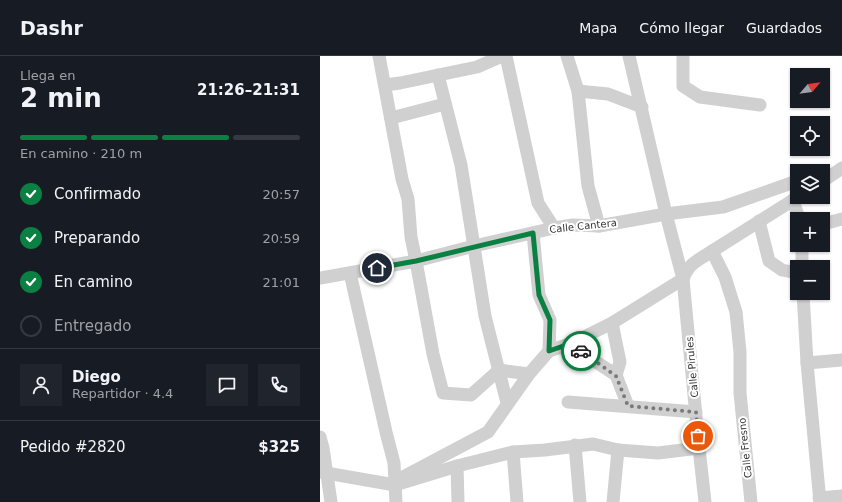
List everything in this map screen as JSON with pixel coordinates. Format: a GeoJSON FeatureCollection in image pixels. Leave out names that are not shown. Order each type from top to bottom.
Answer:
{"type":"FeatureCollection","features":[{"type":"Feature","properties":{"kind":"street"},"geometry":{"type":"LineString","coordinates":[[380,56],[402,179],[408,199],[411,237],[433,354],[443,393],[471,395],[499,370],[528,374]]}},
{"type":"Feature","properties":{"kind":"street"},"geometry":{"type":"LineString","coordinates":[[385,85],[477,67],[502,56]]}},
{"type":"Feature","properties":{"kind":"street"},"geometry":{"type":"LineString","coordinates":[[506,56],[538,203],[554,228]]}},
{"type":"Feature","properties":{"kind":"street"},"geometry":{"type":"LineString","coordinates":[[567,56],[578,91],[588,186],[599,226]]}},
{"type":"Feature","properties":{"kind":"street","name":"Calle Pirules"},"geometry":{"type":"LineString","coordinates":[[629,56],[666,214],[684,279],[705,502]]}},
{"type":"Feature","properties":{"kind":"street"},"geometry":{"type":"LineString","coordinates":[[683,56],[683,86],[700,97],[760,105]]}},
{"type":"Feature","properties":{"kind":"street"},"geometry":{"type":"LineString","coordinates":[[438,75],[461,165],[485,316],[507,403]]}},
{"type":"Feature","properties":{"kind":"street"},"geometry":{"type":"LineString","coordinates":[[578,91],[608,94],[642,107]]}},
{"type":"Feature","properties":{"kind":"street"},"geometry":{"type":"LineString","coordinates":[[391,118],[445,104]]}},
{"type":"Feature","properties":{"kind":"street"},"geometry":{"type":"LineString","coordinates":[[830,171],[842,167]]}},
{"type":"Feature","properties":{"kind":"street"},"geometry":{"type":"LineString","coordinates":[[830,176],[842,167]]}},
{"type":"Feature","properties":{"kind":"street","name":"Calle Cantera"},"geometry":{"type":"LineString","coordinates":[[320,278],[416,261],[554,228],[599,226],[666,214],[723,207],[790,183]]}},
{"type":"Feature","properties":{"kind":"street"},"geometry":{"type":"LineString","coordinates":[[395,483],[488,432],[528,374],[549,351],[572,343],[612,323],[684,279],[690,266],[790,203]]}},
{"type":"Feature","properties":{"kind":"street"},"geometry":{"type":"LineString","coordinates":[[830,222],[842,219]]}},
{"type":"Feature","properties":{"kind":"street"},"geometry":{"type":"LineString","coordinates":[[760,221],[769,262],[782,270],[790,272]]}},
{"type":"Feature","properties":{"kind":"street"},"geometry":{"type":"LineString","coordinates":[[533,233],[539,295],[550,320],[549,351]]}},
{"type":"Feature","properties":{"kind":"street","name":"Calle Fresno"},"geometry":{"type":"LineString","coordinates":[[712,251],[725,277],[736,312],[740,352],[740,393],[751,502]]}},
{"type":"Feature","properties":{"kind":"street"},"geometry":{"type":"LineString","coordinates":[[350,273],[394,463],[396,502]]}},
{"type":"Feature","properties":{"kind":"street"},"geometry":{"type":"LineString","coordinates":[[803,300],[807,364],[820,500],[842,496]]}},
{"type":"Feature","properties":{"kind":"street"},"geometry":{"type":"LineString","coordinates":[[612,323],[620,362],[616,376]]}},
{"type":"Feature","properties":{"kind":"street"},"geometry":{"type":"LineString","coordinates":[[572,343],[587,356],[616,376],[628,406]]}},
{"type":"Feature","properties":{"kind":"street"},"geometry":{"type":"LineString","coordinates":[[807,364],[842,360]]}},
{"type":"Feature","properties":{"kind":"street"},"geometry":{"type":"LineString","coordinates":[[568,402],[696,412]]}},
{"type":"Feature","properties":{"kind":"street"},"geometry":{"type":"LineString","coordinates":[[320,437],[323,472],[331,502]]}},
{"type":"Feature","properties":{"kind":"street"},"geometry":{"type":"LineString","coordinates":[[323,472],[395,483],[513,452],[545,450],[592,444],[618,450],[658,453],[699,448]]}},
{"type":"Feature","properties":{"kind":"street"},"geometry":{"type":"LineString","coordinates":[[575,445],[580,502]]}},
{"type":"Feature","properties":{"kind":"street"},"geometry":{"type":"LineString","coordinates":[[613,502],[618,450]]}},
{"type":"Feature","properties":{"kind":"street"},"geometry":{"type":"LineString","coordinates":[[513,452],[517,502]]}},
{"type":"Feature","properties":{"kind":"street"},"geometry":{"type":"LineString","coordinates":[[457,466],[458,502]]}},
{"type":"Feature","properties":{"kind":"way so far"},"geometry":{"type":"LineString","coordinates":[[581,351],[616,376],[628,406],[696,412],[698,436]]}},
{"type":"Feature","properties":{"kind":"route"},"geometry":{"type":"LineString","coordinates":[[377,268],[416,261],[533,233],[539,295],[550,320],[549,351],[572,343],[581,351]]}}]}
